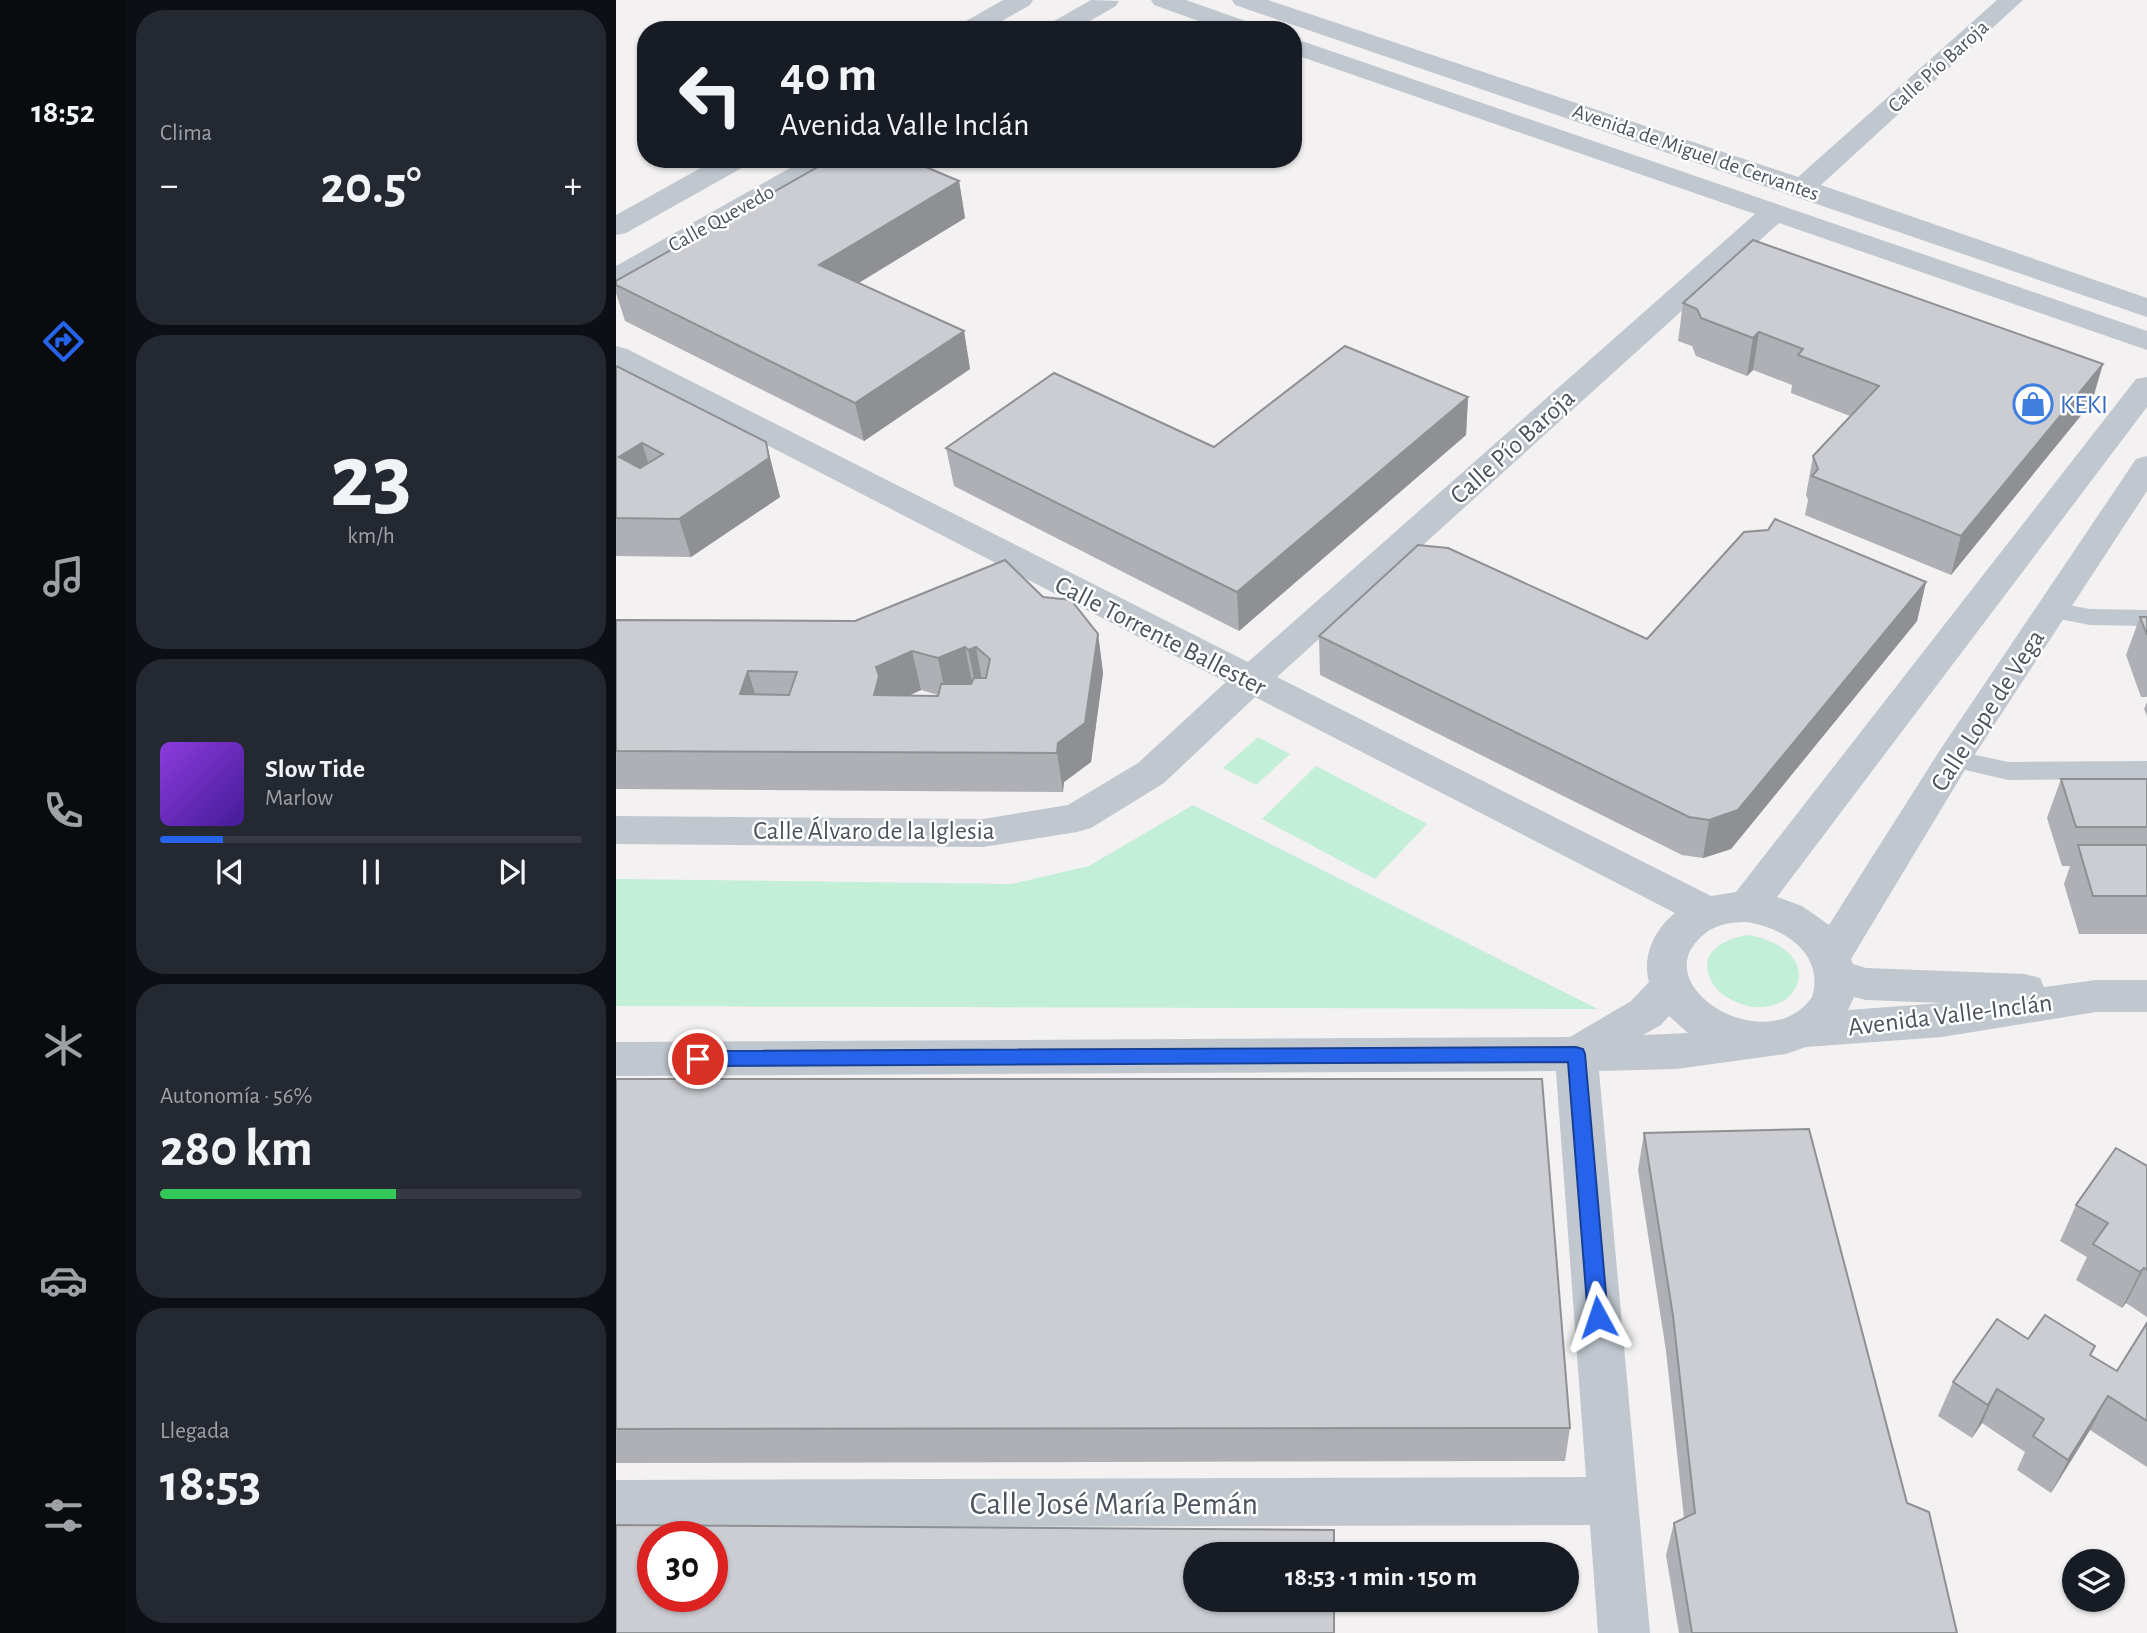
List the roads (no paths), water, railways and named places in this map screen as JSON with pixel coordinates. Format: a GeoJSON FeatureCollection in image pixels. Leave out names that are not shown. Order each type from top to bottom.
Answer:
{"type":"FeatureCollection","features":[{"type":"Feature","properties":{"kind":"street"},"geometry":{"type":"LineString","coordinates":[[984,21],[1021,0]]}},
{"type":"Feature","properties":{"kind":"street"},"geometry":{"type":"LineString","coordinates":[[1072,21],[1108,0]]}},
{"type":"Feature","properties":{"kind":"street"},"geometry":{"type":"LineString","coordinates":[[1163,0],[1222,21]]}},
{"type":"Feature","properties":{"kind":"street","name":"Avenida de Miguel de Cervantes"},"geometry":{"type":"LineString","coordinates":[[1244,0],[1802,188],[2147,308]]}},
{"type":"Feature","properties":{"kind":"street","name":"Calle Pío Baroja"},"geometry":{"type":"LineString","coordinates":[[1802,188],[2011,0]]}},
{"type":"Feature","properties":{"kind":"street","name":"Avenida de Miguel de Cervantes"},"geometry":{"type":"LineString","coordinates":[[1302,48],[2147,341]]}},
{"type":"Feature","properties":{"kind":"street","name":"Calle Quevedo"},"geometry":{"type":"LineString","coordinates":[[616,228],[721,168]]}},
{"type":"Feature","properties":{"kind":"street","name":"Calle Quevedo"},"geometry":{"type":"LineString","coordinates":[[616,278],[810,168]]}},
{"type":"Feature","properties":{"kind":"street","name":"Calle Pío Baroja"},"geometry":{"type":"LineString","coordinates":[[1250,681],[1774,212]]}},
{"type":"Feature","properties":{"kind":"street","name":"Calle Torrente Ballester"},"geometry":{"type":"LineString","coordinates":[[616,355],[1707,912]]}},
{"type":"Feature","properties":{"kind":"street"},"geometry":{"type":"LineString","coordinates":[[1747,906],[2147,386]]}},
{"type":"Feature","properties":{"kind":"street","name":"Calle Lope de Vega"},"geometry":{"type":"LineString","coordinates":[[1834,967],[1953,759],[2147,466]]}},
{"type":"Feature","properties":{"kind":"street","name":"Calle Álvaro de la Iglesia"},"geometry":{"type":"LineString","coordinates":[[616,830],[983,833],[1077,818],[1151,773],[1250,681]]}},
{"type":"Feature","properties":{"kind":"street"},"geometry":{"type":"LineString","coordinates":[[616,1059],[1676,1052],[1783,1037],[1803,1030],[1822,1016],[1834,997],[1834,967],[1821,942],[1788,917],[1747,906],[1707,912],[1685,925],[1671,943],[1666,963],[1670,986],[1681,1003],[1696,1017],[1715,1029],[1760,1039]]}},
{"type":"Feature","properties":{"kind":"street","name":"Avenida Valle-Inclán"},"geometry":{"type":"LineString","coordinates":[[1834,967],[1866,984],[2059,991],[2096,996],[2147,996]]}},
{"type":"Feature","properties":{"kind":"street"},"geometry":{"type":"LineString","coordinates":[[1576,1054],[1646,1013],[1670,986]]}},
{"type":"Feature","properties":{"kind":"street","name":"Avenida Valle-Inclán"},"geometry":{"type":"LineString","coordinates":[[1803,1030],[1942,1020],[2096,996]]}},
{"type":"Feature","properties":{"kind":"street"},"geometry":{"type":"LineString","coordinates":[[1576,1054],[1624,1633]]}},
{"type":"Feature","properties":{"kind":"street","name":"Calle José María Pemán"},"geometry":{"type":"LineString","coordinates":[[616,1504],[1613,1502]]}},
{"type":"Feature","properties":{"kind":"lane"},"geometry":{"type":"LineString","coordinates":[[2052,610],[2090,617],[2147,618]]}},
{"type":"Feature","properties":{"kind":"lane"},"geometry":{"type":"LineString","coordinates":[[1953,759],[2008,771],[2147,770]]}},
{"type":"Feature","properties":{"kind":"place","name":"KEKI"},"geometry":{"type":"Point","coordinates":[2033,404]}}]}
